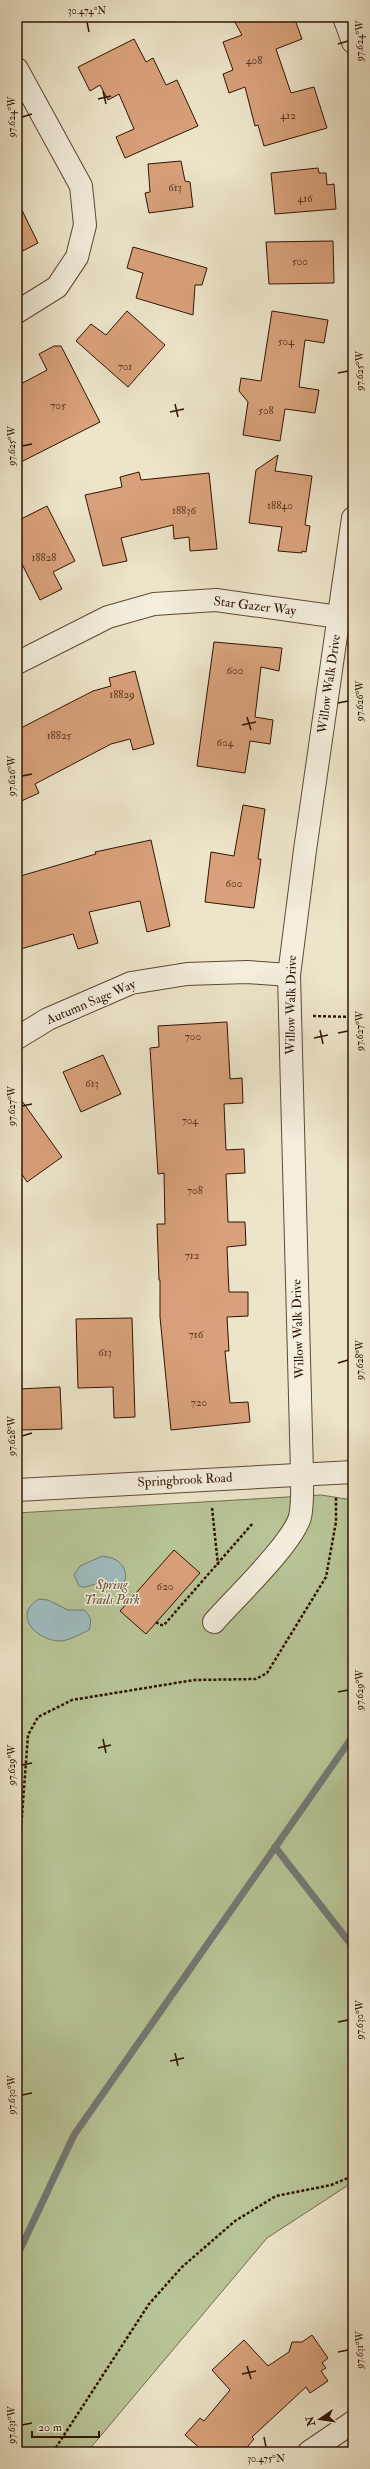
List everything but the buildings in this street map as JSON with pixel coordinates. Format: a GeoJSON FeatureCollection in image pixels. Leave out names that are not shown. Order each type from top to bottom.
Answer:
{"type":"FeatureCollection","features":[{"type":"Feature","properties":{"kind":"street"},"geometry":{"type":"LineString","coordinates":[[344,17],[353,42]]}},
{"type":"Feature","properties":{"kind":"street"},"geometry":{"type":"LineString","coordinates":[[17,69],[81,186],[85,225],[77,257],[57,288],[17,312]]}},
{"type":"Feature","properties":{"kind":"street","name":"Willow Walk Drive"},"geometry":{"type":"LineString","coordinates":[[214,1622],[294,1529],[300,1516],[302,1473],[290,975],[353,518]]}},
{"type":"Feature","properties":{"kind":"street","name":"Star Gazer Way"},"geometry":{"type":"LineString","coordinates":[[17,664],[108,617],[154,604],[216,600],[339,617]]}},
{"type":"Feature","properties":{"kind":"street","name":"Autumn Sage Way"},"geometry":{"type":"LineString","coordinates":[[17,1038],[48,1019],[131,983],[187,974],[247,972],[290,975]]}},
{"type":"Feature","properties":{"kind":"street","name":"Springbrook Road"},"geometry":{"type":"LineString","coordinates":[[17,1490],[302,1473],[353,1472]]}},
{"type":"Feature","properties":{"kind":"street"},"geometry":{"type":"LineString","coordinates":[[309,2452],[353,2422]]}},
{"type":"Feature","properties":{"kind":"path"},"geometry":{"type":"LineString","coordinates":[[313,1016],[353,1017]]}},
{"type":"Feature","properties":{"kind":"path"},"geometry":{"type":"LineString","coordinates":[[350,1441],[351,1426],[353,1424]]}},
{"type":"Feature","properties":{"kind":"path"},"geometry":{"type":"LineString","coordinates":[[17,1883],[28,1735],[38,1717],[72,1700],[194,1680],[256,1679],[267,1672],[326,1577],[336,1522],[336,1496]]}},
{"type":"Feature","properties":{"kind":"path"},"geometry":{"type":"LineString","coordinates":[[212,1508],[218,1566]]}},
{"type":"Feature","properties":{"kind":"path"},"geometry":{"type":"LineString","coordinates":[[156,1622],[160,1625],[164,1625],[218,1566],[253,1523]]}},
{"type":"Feature","properties":{"kind":"path"},"geometry":{"type":"LineString","coordinates":[[53,2452],[149,2304],[182,2266],[235,2221],[276,2196],[331,2185],[353,2176]]}},
{"type":"Feature","properties":{"kind":"green space","name":"Spring Trails Park"},"geometry":{"type":"Polygon","coordinates":[[[321,1495],[353,1500],[353,2182],[267,2238],[87,2452],[17,2452],[17,1513],[321,1495]]]}},
{"type":"Feature","properties":{"kind":"water"},"geometry":{"type":"Polygon","coordinates":[[[102,1556],[113,1558],[122,1565],[126,1573],[124,1582],[116,1587],[99,1584],[86,1587],[79,1586],[74,1575],[80,1566],[102,1556]]]}},
{"type":"Feature","properties":{"kind":"water"},"geometry":{"type":"Polygon","coordinates":[[[39,1599],[48,1600],[68,1610],[84,1610],[90,1619],[89,1630],[63,1641],[50,1640],[42,1636],[30,1626],[27,1619],[31,1605],[39,1599]]]}},
{"type":"Feature","properties":{"kind":"waterway"},"geometry":{"type":"LineString","coordinates":[[17,2256],[74,2135],[353,1736]]}},
{"type":"Feature","properties":{"kind":"waterway"},"geometry":{"type":"LineString","coordinates":[[275,1847],[353,1947]]}}]}
